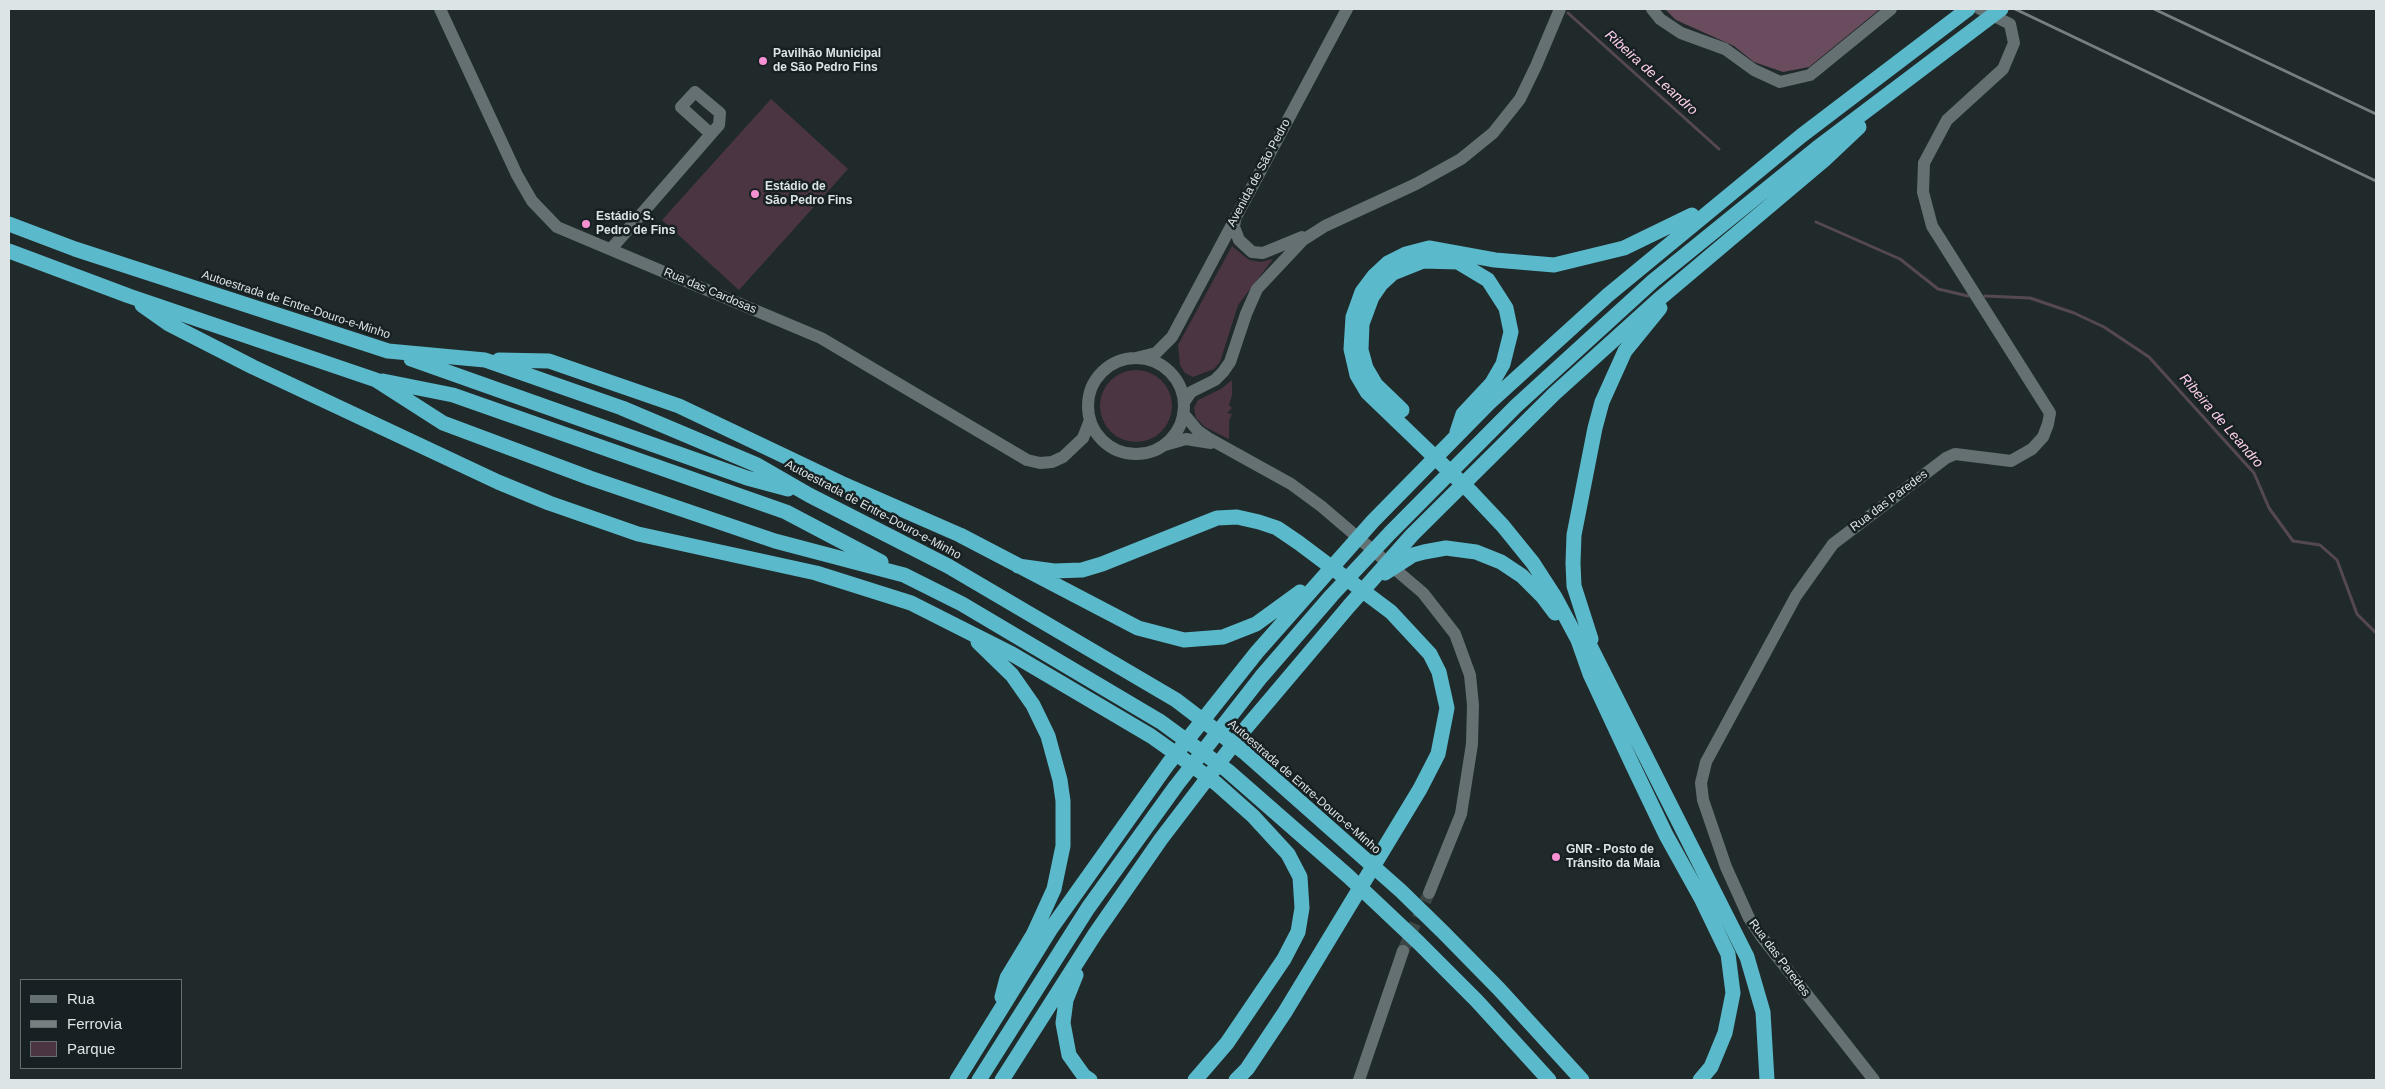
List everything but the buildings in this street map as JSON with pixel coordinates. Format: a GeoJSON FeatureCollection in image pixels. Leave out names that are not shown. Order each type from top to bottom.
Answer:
{"type":"FeatureCollection","features":[{"type":"Feature","properties":{"kind":"highway"},"geometry":{"type":"LineString","coordinates":[[956,1080],[1081,884],[1168,764],[1252,659],[1326,573],[1454,438],[1577,322],[1722,199],[1968,9]]}},
{"type":"Feature","properties":{"kind":"highway"},"geometry":{"type":"LineString","coordinates":[[979,1080],[1088,908],[1176,786],[1261,678],[1361,564],[1489,432],[1610,319],[1739,211],[1906,80],[1984,14],[2001,9]]}},
{"type":"Feature","properties":{"kind":"highway"},"geometry":{"type":"LineString","coordinates":[[1002,1080],[1095,934],[1198,789],[1272,696],[1348,606],[1412,535],[1534,414],[1623,331],[1824,160],[1906,80]]}},
{"type":"Feature","properties":{"kind":"highway"},"geometry":{"type":"LineString","coordinates":[[1408,423],[1367,392],[1357,375],[1350,349],[1353,317],[1362,292],[1374,276],[1388,263],[1406,254],[1428,248],[1495,260],[1554,265],[1624,248],[1722,199]]}},
{"type":"Feature","properties":{"kind":"highway","name":"Autoestrada de Entre-Douro-e-Minho"},"geometry":{"type":"LineString","coordinates":[[9,224],[75,249],[388,351],[485,360],[640,416],[757,465],[809,495],[982,585],[1176,700],[1244,752],[1426,915],[1499,989],[1582,1080]]}},
{"type":"Feature","properties":{"kind":"highway"},"geometry":{"type":"LineString","coordinates":[[9,251],[129,296],[376,380],[453,395],[786,512],[1005,628],[1161,722],[1228,771],[1419,943],[1477,1001],[1549,1080]]}},
{"type":"Feature","properties":{"kind":"highway"},"geometry":{"type":"LineString","coordinates":[[1454,438],[1464,414],[1492,382],[1502,364],[1511,332],[1506,308],[1488,280],[1458,262],[1423,261],[1393,273],[1381,284],[1372,297],[1362,324],[1361,350],[1366,368],[1376,385],[1408,423],[1541,556],[1598,660],[1747,956],[1763,1012],[1767,1080]]}},
{"type":"Feature","properties":{"kind":"highway"},"geometry":{"type":"LineString","coordinates":[[1598,660],[1574,586],[1573,563],[1574,535],[1595,428],[1602,402],[1625,351],[1692,271]]}},
{"type":"Feature","properties":{"kind":"highway"},"geometry":{"type":"LineString","coordinates":[[129,296],[169,324],[253,367],[498,482],[549,503],[638,534],[816,573],[912,603],[1012,654],[1151,736],[1217,784],[1253,816],[1288,854],[1300,877],[1302,908],[1298,932],[1284,959],[1227,1043],[1194,1080]]}},
{"type":"Feature","properties":{"kind":"highway"},"geometry":{"type":"LineString","coordinates":[[388,351],[747,478],[809,495]]}},
{"type":"Feature","properties":{"kind":"highway"},"geometry":{"type":"LineString","coordinates":[[485,360],[549,361],[679,406],[832,479],[960,535],[1138,628],[1184,640],[1223,638],[1256,624],[1326,573]]}},
{"type":"Feature","properties":{"kind":"highway"},"geometry":{"type":"LineString","coordinates":[[376,380],[443,424],[590,478],[775,541],[904,575]]}},
{"type":"Feature","properties":{"kind":"highway"},"geometry":{"type":"LineString","coordinates":[[1474,488],[1533,563],[1555,597],[1578,640],[1590,674],[1633,766],[1728,954],[1733,993],[1725,1032],[1711,1067],[1700,1080]]}},
{"type":"Feature","properties":{"kind":"highway"},"geometry":{"type":"LineString","coordinates":[[1018,566],[1054,571],[1082,570],[1217,518],[1237,517],[1259,522],[1277,528],[1392,612],[1430,654],[1439,672],[1447,708],[1438,754],[1420,789],[1285,1012],[1247,1069],[1236,1080]]}},
{"type":"Feature","properties":{"kind":"highway"},"geometry":{"type":"LineString","coordinates":[[1348,606],[1380,576],[1413,555],[1441,549],[1467,550],[1494,558],[1522,576],[1543,597],[1561,623],[1578,640]]}},
{"type":"Feature","properties":{"kind":"highway"},"geometry":{"type":"LineString","coordinates":[[946,619],[994,656],[1023,690],[1048,736],[1062,794],[1063,846],[1054,889],[1033,935],[1007,978],[997,1013]]}},
{"type":"Feature","properties":{"kind":"highway"},"geometry":{"type":"LineString","coordinates":[[1090,1080],[1084,1076],[1069,1055],[1063,1023],[1069,992],[1095,934]]}},
{"type":"Feature","properties":{"kind":"street","name":"Rua das Cardosas"},"geometry":{"type":"LineString","coordinates":[[440,9],[518,175],[532,201],[557,227],[820,338],[1027,460],[1040,463],[1052,462],[1076,446],[1086,442],[1095,442],[1111,447]]}},
{"type":"Feature","properties":{"kind":"street","name":"Avenida de São Pedro"},"geometry":{"type":"LineString","coordinates":[[1173,376],[1168,357],[1172,337],[1347,9]]}},
{"type":"Feature","properties":{"kind":"street"},"geometry":{"type":"LineString","coordinates":[[1236,217],[1234,227],[1239,240],[1252,252],[1263,253],[1416,184],[1461,159],[1493,133],[1520,99],[1560,9]]}},
{"type":"Feature","properties":{"kind":"street"},"geometry":{"type":"LineString","coordinates":[[1652,9],[1660,19],[1681,33],[1725,49],[1754,70],[1780,82],[1810,75],[1890,9]]}},
{"type":"Feature","properties":{"kind":"street","name":"Rua das Paredes"},"geometry":{"type":"LineString","coordinates":[[1874,1080],[1749,918],[1726,867],[1703,800],[1701,784],[1706,762],[1796,596],[1833,544],[1946,458],[1955,454],[2011,461],[2032,449],[2043,437],[2048,424],[2050,413],[1932,226],[1923,192],[1924,162],[1947,120],[2003,69],[2014,43],[2010,24],[1984,14]]}},
{"type":"Feature","properties":{"kind":"street"},"geometry":{"type":"LineString","coordinates":[[611,249],[711,134]]}},
{"type":"Feature","properties":{"kind":"street"},"geometry":{"type":"LineString","coordinates":[[1221,446],[1196,439],[1186,439],[1145,453],[1130,454],[1111,447],[1094,431],[1088,405],[1090,391],[1097,378],[1114,364],[1136,358],[1159,364],[1189,386],[1215,380],[1230,362],[1246,314],[1257,289],[1303,240],[1325,226]]}},
{"type":"Feature","properties":{"kind":"street","name":"Avenida de São Pedro"},"geometry":{"type":"LineString","coordinates":[[1136,358],[1156,353],[1172,337]]}},
{"type":"Feature","properties":{"kind":"street"},"geometry":{"type":"LineString","coordinates":[[1173,376],[1183,408],[1198,430],[1221,446],[1265,468],[1321,506],[1423,593],[1455,634],[1470,675],[1473,705],[1472,744],[1461,814],[1429,893]]}},
{"type":"Feature","properties":{"kind":"street"},"geometry":{"type":"LineString","coordinates":[[1160,448],[1175,433],[1183,408],[1192,392],[1204,384]]}},
{"type":"Feature","properties":{"kind":"street","name":"Rua das Cardosas"},"geometry":{"type":"LineString","coordinates":[[1076,446],[1083,438],[1090,420]]}},
{"type":"Feature","properties":{"kind":"street"},"geometry":{"type":"LineString","coordinates":[[1359,1080],[1403,951]]}},
{"type":"Feature","properties":{"kind":"green space","name":"Estádio de São Pedro Fins"},"geometry":{"type":"Polygon","coordinates":[[[771,99],[848,169],[739,290],[662,220],[771,99]]]}},
{"type":"Feature","properties":{"kind":"green space"},"geometry":{"type":"Polygon","coordinates":[[[1232,246],[1249,260],[1261,262],[1273,259],[1238,305],[1220,362],[1214,369],[1193,377],[1185,373],[1180,365],[1178,345],[1232,246]]]}},
{"type":"Feature","properties":{"kind":"green space"},"geometry":{"type":"Polygon","coordinates":[[[1129,370],[1143,370],[1162,380],[1172,399],[1172,413],[1162,432],[1143,442],[1129,442],[1110,432],[1100,413],[1100,399],[1110,380],[1129,370]]]}},
{"type":"Feature","properties":{"kind":"green space"},"geometry":{"type":"Polygon","coordinates":[[[1232,380],[1232,395],[1229,405],[1232,408],[1227,413],[1232,414],[1229,421],[1229,439],[1205,427],[1196,418],[1194,408],[1198,400],[1221,389],[1232,380]]]}},
{"type":"Feature","properties":{"kind":"shaded area"},"geometry":{"type":"Polygon","coordinates":[[[1665,9],[1880,9],[1809,67],[1783,72],[1754,62],[1734,46],[1676,20],[1665,9]]]}},
{"type":"Feature","properties":{"kind":"waterway","name":"Ribeira de Leandro"},"geometry":{"type":"LineString","coordinates":[[1568,13],[1719,149]]}},
{"type":"Feature","properties":{"kind":"waterway","name":"Ribeira de Leandro"},"geometry":{"type":"LineString","coordinates":[[1816,222],[1900,259],[1938,289],[1968,296]]}},
{"type":"Feature","properties":{"kind":"waterway","name":"Ribeira de Leandro"},"geometry":{"type":"LineString","coordinates":[[1985,296],[2030,298],[2074,313],[2104,327],[2149,357],[2254,473],[2269,508],[2293,541],[2320,545],[2337,560],[2357,614],[2376,633]]}},
{"type":"Feature","properties":{"kind":"tunnel"},"geometry":{"type":"LineString","coordinates":[[1403,951],[1429,893]]}},
{"type":"Feature","properties":{"kind":"railway"},"geometry":{"type":"LineString","coordinates":[[2015,9],[2376,181]]}},
{"type":"Feature","properties":{"kind":"railway"},"geometry":{"type":"LineString","coordinates":[[2154,9],[2376,114]]}},
{"type":"Feature","properties":{"kind":"place","name":"Pavilhão Municipal de São Pedro Fins"},"geometry":{"type":"Point","coordinates":[763,61]}},
{"type":"Feature","properties":{"kind":"place","name":"Estádio de São Pedro Fins"},"geometry":{"type":"Point","coordinates":[755,194]}},
{"type":"Feature","properties":{"kind":"place","name":"Estádio S. Pedro de Fins"},"geometry":{"type":"Point","coordinates":[586,224]}},
{"type":"Feature","properties":{"kind":"place","name":"GNR - Posto de Trânsito da Maia"},"geometry":{"type":"Point","coordinates":[1556,857]}}]}
